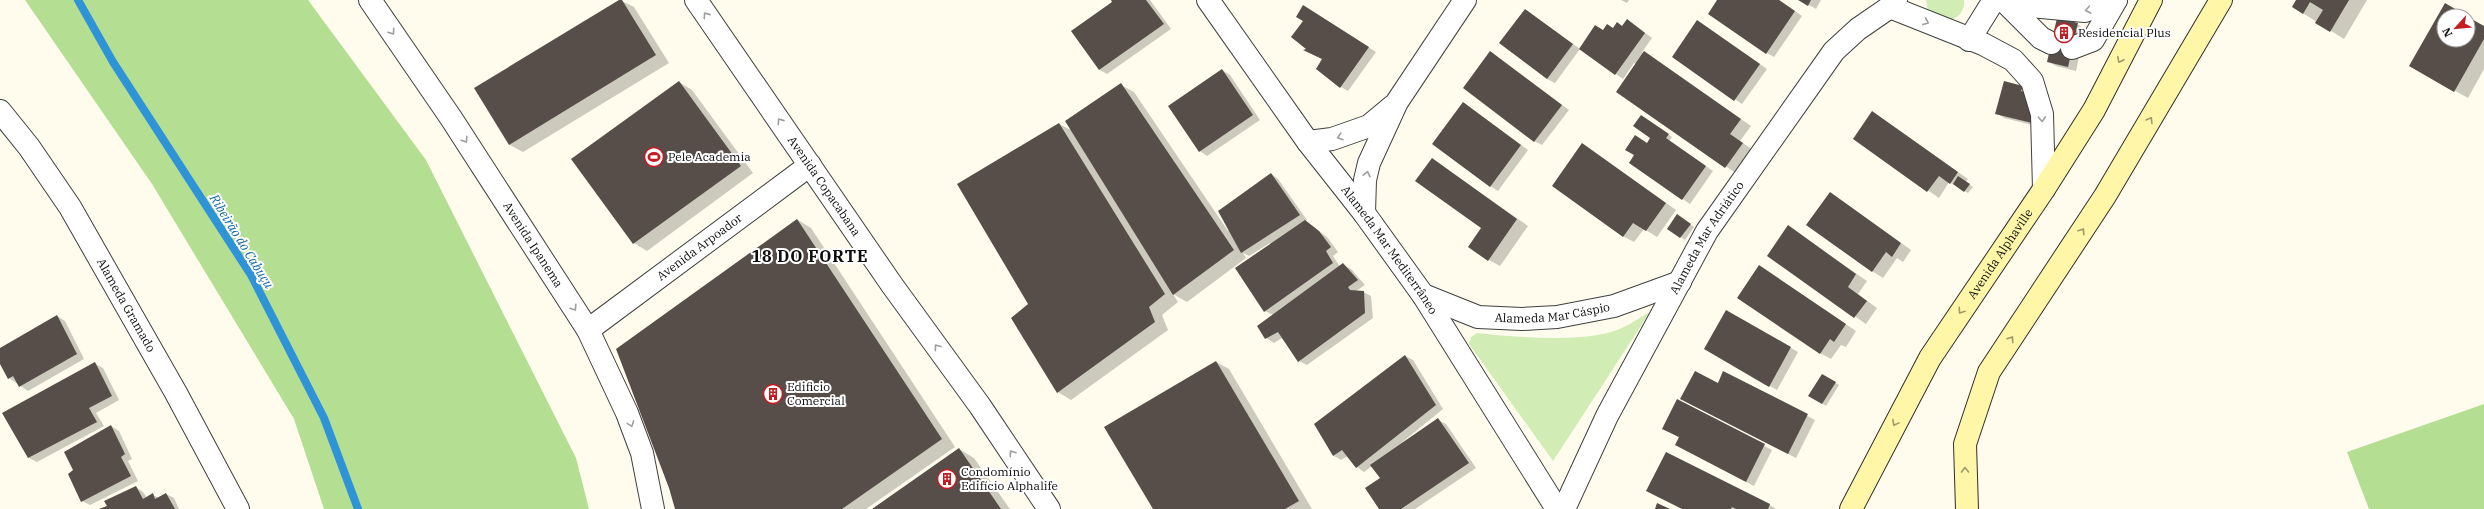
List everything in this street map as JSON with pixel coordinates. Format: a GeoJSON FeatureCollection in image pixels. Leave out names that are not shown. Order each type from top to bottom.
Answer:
{"type":"FeatureCollection","features":[{"type":"Feature","properties":{"kind":"main road","name":"Avenida Alphaville"},"geometry":{"type":"LineString","coordinates":[[1851,509],[1930,358],[2044,189],[2094,110],[2151,0]]}},
{"type":"Feature","properties":{"kind":"main road"},"geometry":{"type":"LineString","coordinates":[[1967,509],[1965,444],[1989,372],[2105,196],[2221,0]]}},
{"type":"Feature","properties":{"kind":"street","name":"Avenida Ipanema"},"geometry":{"type":"LineString","coordinates":[[370,0],[451,118],[588,330],[627,413],[640,447],[653,509]]}},
{"type":"Feature","properties":{"kind":"street","name":"Avenida Copacabana"},"geometry":{"type":"LineString","coordinates":[[696,0],[892,285],[980,406],[1049,509]]}},
{"type":"Feature","properties":{"kind":"street","name":"Alameda Mar Mediterrâneo"},"geometry":{"type":"LineString","coordinates":[[1208,0],[1308,142],[1364,213],[1423,295],[1557,509]]}},
{"type":"Feature","properties":{"kind":"street"},"geometry":{"type":"LineString","coordinates":[[1364,213],[1365,180],[1369,164],[1397,102],[1465,0]]}},
{"type":"Feature","properties":{"kind":"street"},"geometry":{"type":"LineString","coordinates":[[2002,1],[2085,11],[2116,0]]}},
{"type":"Feature","properties":{"kind":"street"},"geometry":{"type":"LineString","coordinates":[[2072,48],[2083,46],[2093,40],[2116,0]]}},
{"type":"Feature","properties":{"kind":"street"},"geometry":{"type":"LineString","coordinates":[[1969,40],[2002,1]]}},
{"type":"Feature","properties":{"kind":"street"},"geometry":{"type":"LineString","coordinates":[[2002,1],[2041,38],[2051,43]]}},
{"type":"Feature","properties":{"kind":"street"},"geometry":{"type":"LineString","coordinates":[[1893,4],[2013,60],[2032,81],[2042,114],[2044,189]]}},
{"type":"Feature","properties":{"kind":"street","name":"Alameda Mar Adriático"},"geometry":{"type":"LineString","coordinates":[[1564,509],[1607,416],[1707,230],[1834,52],[1858,28],[1893,4]]}},
{"type":"Feature","properties":{"kind":"street"},"geometry":{"type":"LineString","coordinates":[[1308,142],[1332,139],[1369,126],[1397,102]]}},
{"type":"Feature","properties":{"kind":"street","name":"Alameda Gramado"},"geometry":{"type":"LineString","coordinates":[[0,111],[29,147],[70,207],[176,393],[238,509]]}},
{"type":"Feature","properties":{"kind":"street","name":"Avenida Arpoador"},"geometry":{"type":"LineString","coordinates":[[588,330],[810,165]]}},
{"type":"Feature","properties":{"kind":"street","name":"Alameda Mar Cáspio"},"geometry":{"type":"LineString","coordinates":[[1423,295],[1478,317],[1522,319],[1558,317],[1614,306],[1680,282]]}},
{"type":"Feature","properties":{"kind":"green space"},"geometry":{"type":"Polygon","coordinates":[[[25,0],[308,0],[426,160],[576,458],[589,509],[324,509],[294,419],[152,184],[25,0]]]}},
{"type":"Feature","properties":{"kind":"green space"},"geometry":{"type":"Polygon","coordinates":[[[1926,0],[1964,0],[1964,4],[1961,13],[1956,18],[1949,21],[1928,11],[1926,0]]]}},
{"type":"Feature","properties":{"kind":"green space"},"geometry":{"type":"Polygon","coordinates":[[[1650,312],[1553,461],[1469,344],[1471,337],[1477,333],[1548,338],[1587,337],[1617,330],[1650,312]]]}},
{"type":"Feature","properties":{"kind":"green space"},"geometry":{"type":"Polygon","coordinates":[[[2484,404],[2484,509],[2369,509],[2347,452],[2484,404]]]}},
{"type":"Feature","properties":{"kind":"building"},"geometry":{"type":"Polygon","coordinates":[[[619,0],[622,0],[656,55],[509,145],[474,88],[619,0]]]}},
{"type":"Feature","properties":{"kind":"building"},"geometry":{"type":"Polygon","coordinates":[[[1111,0],[1146,0],[1164,24],[1099,70],[1071,31],[1112,2],[1111,0]]]}},
{"type":"Feature","properties":{"kind":"building"},"geometry":{"type":"Polygon","coordinates":[[[1717,0],[1779,0],[1795,11],[1766,54],[1708,14],[1717,0]]]}},
{"type":"Feature","properties":{"kind":"building"},"geometry":{"type":"Polygon","coordinates":[[[1798,0],[1811,0],[1808,6],[1798,0]]]}},
{"type":"Feature","properties":{"kind":"building"},"geometry":{"type":"Polygon","coordinates":[[[2296,0],[2349,0],[2330,32],[2315,23],[2323,10],[2310,2],[2303,14],[2292,7],[2296,0]]]}},
{"type":"Feature","properties":{"kind":"building"},"geometry":{"type":"Polygon","coordinates":[[[2445,3],[2453,8],[2442,8],[2445,3]]]}},
{"type":"Feature","properties":{"kind":"building"},"geometry":{"type":"Polygon","coordinates":[[[1303,5],[1369,47],[1340,88],[1316,69],[1322,59],[1303,50],[1306,49],[1291,37],[1303,21],[1296,17],[1303,5]]]}},
{"type":"Feature","properties":{"kind":"building"},"geometry":{"type":"Polygon","coordinates":[[[1525,9],[1573,44],[1547,79],[1499,43],[1525,9]]]}},
{"type":"Feature","properties":{"kind":"building","name":"Residencial Plus"},"geometry":{"type":"Polygon","coordinates":[[[2057,18],[2078,23],[2068,67],[2047,62],[2057,18]]]}},
{"type":"Feature","properties":{"kind":"building"},"geometry":{"type":"Polygon","coordinates":[[[1627,19],[1645,33],[1615,75],[1579,49],[1595,25],[1603,30],[1607,24],[1613,28],[1617,22],[1622,26],[1627,19]]]}},
{"type":"Feature","properties":{"kind":"building"},"geometry":{"type":"Polygon","coordinates":[[[2436,19],[2436,48],[2476,48],[2476,22],[2484,26],[2484,39],[2454,92],[2409,66],[2436,19]]]}},
{"type":"Feature","properties":{"kind":"building"},"geometry":{"type":"Polygon","coordinates":[[[1697,20],[1760,64],[1734,101],[1672,57],[1697,20]]]}},
{"type":"Feature","properties":{"kind":"building"},"geometry":{"type":"Polygon","coordinates":[[[1490,51],[1562,105],[1534,142],[1463,88],[1490,51]]]}},
{"type":"Feature","properties":{"kind":"building"},"geometry":{"type":"Polygon","coordinates":[[[1644,51],[1741,119],[1730,134],[1743,143],[1725,168],[1616,92],[1644,51]]]}},
{"type":"Feature","properties":{"kind":"building"},"geometry":{"type":"Polygon","coordinates":[[[1222,69],[1253,115],[1199,152],[1168,106],[1222,69]]]}},
{"type":"Feature","properties":{"kind":"building"},"geometry":{"type":"Polygon","coordinates":[[[679,81],[741,166],[633,244],[571,159],[679,81]]]}},
{"type":"Feature","properties":{"kind":"building"},"geometry":{"type":"Polygon","coordinates":[[[2004,81],[2023,86],[2021,91],[2031,94],[2032,123],[1995,114],[2004,81]]]}},
{"type":"Feature","properties":{"kind":"building"},"geometry":{"type":"Polygon","coordinates":[[[1121,83],[1234,250],[1173,295],[1065,121],[1121,83]]]}},
{"type":"Feature","properties":{"kind":"building"},"geometry":{"type":"Polygon","coordinates":[[[1463,102],[1521,145],[1490,187],[1432,144],[1463,102]]]}},
{"type":"Feature","properties":{"kind":"building"},"geometry":{"type":"Polygon","coordinates":[[[1872,111],[1958,172],[1950,184],[1939,176],[1927,192],[1853,139],[1872,111]]]}},
{"type":"Feature","properties":{"kind":"building"},"geometry":{"type":"Polygon","coordinates":[[[1641,115],[1669,134],[1666,138],[1706,166],[1682,200],[1629,163],[1634,155],[1625,150],[1635,135],[1647,143],[1650,138],[1633,126],[1641,115]]]}},
{"type":"Feature","properties":{"kind":"building"},"geometry":{"type":"Polygon","coordinates":[[[1059,123],[1165,294],[1149,307],[1155,322],[1057,393],[1011,318],[1028,304],[957,184],[1059,123]]]}},
{"type":"Feature","properties":{"kind":"building"},"geometry":{"type":"Polygon","coordinates":[[[1582,143],[1666,203],[1646,231],[1633,223],[1623,237],[1552,186],[1582,143]]]}},
{"type":"Feature","properties":{"kind":"building"},"geometry":{"type":"Polygon","coordinates":[[[1432,158],[1517,219],[1488,261],[1468,247],[1481,228],[1415,181],[1432,158]]]}},
{"type":"Feature","properties":{"kind":"building"},"geometry":{"type":"Polygon","coordinates":[[[1271,173],[1300,215],[1241,253],[1218,211],[1271,173]]]}},
{"type":"Feature","properties":{"kind":"building"},"geometry":{"type":"Polygon","coordinates":[[[1958,176],[1970,184],[1964,192],[1953,184],[1958,176]]]}},
{"type":"Feature","properties":{"kind":"building"},"geometry":{"type":"Polygon","coordinates":[[[1830,192],[1901,243],[1892,257],[1886,252],[1872,272],[1806,225],[1830,192]]]}},
{"type":"Feature","properties":{"kind":"building"},"geometry":{"type":"Polygon","coordinates":[[[1677,214],[1691,224],[1680,238],[1667,229],[1677,214]]]}},
{"type":"Feature","properties":{"kind":"building","name":"Edificio Comercial"},"geometry":{"type":"Polygon","coordinates":[[[797,219],[942,439],[842,509],[675,509],[669,488],[616,349],[797,219]]]}},
{"type":"Feature","properties":{"kind":"building"},"geometry":{"type":"Polygon","coordinates":[[[1305,220],[1319,231],[1331,247],[1326,251],[1333,263],[1264,312],[1235,268],[1305,220]]]}},
{"type":"Feature","properties":{"kind":"building"},"geometry":{"type":"Polygon","coordinates":[[[1788,225],[1856,274],[1848,287],[1867,301],[1854,318],[1767,256],[1788,225]]]}},
{"type":"Feature","properties":{"kind":"building"},"geometry":{"type":"Polygon","coordinates":[[[1343,263],[1358,280],[1348,287],[1350,290],[1364,291],[1365,313],[1298,362],[1278,332],[1265,339],[1257,326],[1343,263]]]}},
{"type":"Feature","properties":{"kind":"building"},"geometry":{"type":"Polygon","coordinates":[[[1759,265],[1846,324],[1834,342],[1830,339],[1820,354],[1737,298],[1759,265]]]}},
{"type":"Feature","properties":{"kind":"building"},"geometry":{"type":"Polygon","coordinates":[[[1726,310],[1791,347],[1769,387],[1704,349],[1726,310]]]}},
{"type":"Feature","properties":{"kind":"building"},"geometry":{"type":"Polygon","coordinates":[[[57,315],[77,354],[19,387],[13,376],[8,379],[0,364],[0,348],[57,315]]]}},
{"type":"Feature","properties":{"kind":"building"},"geometry":{"type":"Polygon","coordinates":[[[1405,355],[1436,405],[1356,468],[1342,450],[1333,456],[1314,424],[1405,355]]]}},
{"type":"Feature","properties":{"kind":"building"},"geometry":{"type":"Polygon","coordinates":[[[1216,361],[1299,501],[1285,509],[1153,509],[1104,427],[1216,361]]]}},
{"type":"Feature","properties":{"kind":"building"},"geometry":{"type":"Polygon","coordinates":[[[95,362],[112,396],[89,408],[97,422],[28,458],[2,413],[95,362]]]}},
{"type":"Feature","properties":{"kind":"building"},"geometry":{"type":"Polygon","coordinates":[[[1695,371],[1718,383],[1723,371],[1808,414],[1788,454],[1680,399],[1695,371]]]}},
{"type":"Feature","properties":{"kind":"building"},"geometry":{"type":"Polygon","coordinates":[[[1822,374],[1836,382],[1822,404],[1808,396],[1822,374]]]}},
{"type":"Feature","properties":{"kind":"building"},"geometry":{"type":"Polygon","coordinates":[[[1677,399],[1765,444],[1746,482],[1675,445],[1679,437],[1662,429],[1677,399]]]}},
{"type":"Feature","properties":{"kind":"building"},"geometry":{"type":"Polygon","coordinates":[[[1438,418],[1469,463],[1401,509],[1379,509],[1365,488],[1380,478],[1370,465],[1438,418]]]}},
{"type":"Feature","properties":{"kind":"building"},"geometry":{"type":"Polygon","coordinates":[[[111,425],[125,454],[121,457],[131,476],[81,502],[68,474],[73,470],[64,452],[111,425]]]}},
{"type":"Feature","properties":{"kind":"building","name":"Condomínio Edifício Alphalife"},"geometry":{"type":"Polygon","coordinates":[[[959,448],[1001,509],[872,509],[959,448]]]}},
{"type":"Feature","properties":{"kind":"building"},"geometry":{"type":"Polygon","coordinates":[[[1666,452],[1770,504],[1768,509],[1736,509],[1732,507],[1731,509],[1682,509],[1646,491],[1666,452]]]}},
{"type":"Feature","properties":{"kind":"building"},"geometry":{"type":"Polygon","coordinates":[[[136,486],[143,499],[153,493],[155,499],[166,493],[175,509],[99,509],[107,506],[104,501],[136,486]]]}},
{"type":"Feature","properties":{"kind":"building"},"geometry":{"type":"Polygon","coordinates":[[[1657,503],[1670,509],[1655,509],[1657,503]]]}},
{"type":"Feature","properties":{"kind":"waterway","name":"Ribeirão do Cabuçu"},"geometry":{"type":"LineString","coordinates":[[78,0],[113,62],[251,275],[324,418],[358,509]]}},
{"type":"Feature","properties":{"kind":"place","name":"Residencial Plus"},"geometry":{"type":"Point","coordinates":[2064,33]}},
{"type":"Feature","properties":{"kind":"place","name":"Pele Academia"},"geometry":{"type":"Point","coordinates":[654,157]}},
{"type":"Feature","properties":{"kind":"place","name":"Edificio Comercial"},"geometry":{"type":"Point","coordinates":[773,394]}},
{"type":"Feature","properties":{"kind":"place","name":"Condomínio Edifício Alphalife"},"geometry":{"type":"Point","coordinates":[947,479]}},
{"type":"Feature","properties":{"kind":"district","name":"18 DO FORTE"},"geometry":{"type":"Point","coordinates":[810,256]}}]}
